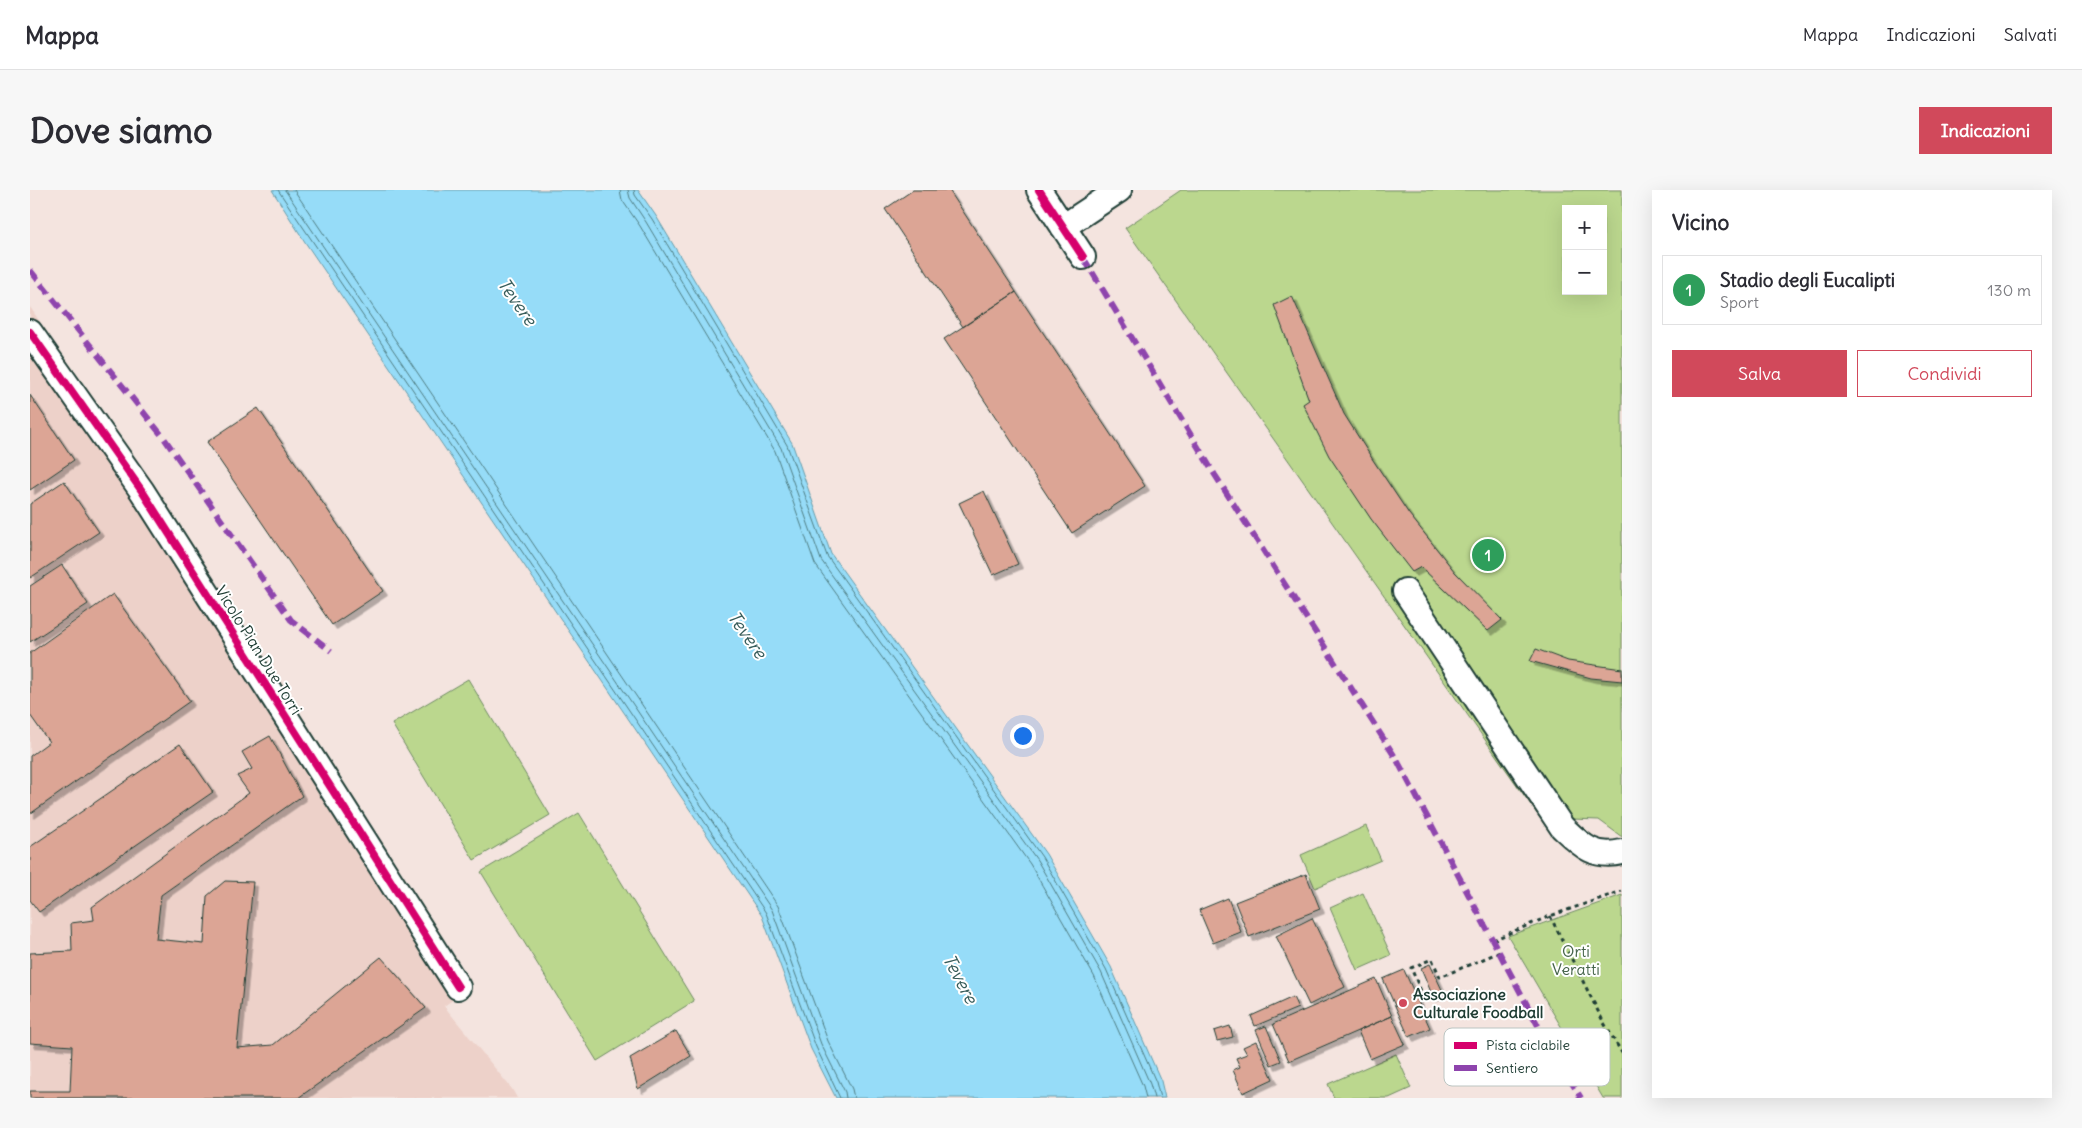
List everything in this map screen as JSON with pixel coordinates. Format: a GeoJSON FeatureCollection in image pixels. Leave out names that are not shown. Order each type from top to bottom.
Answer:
{"type":"FeatureCollection","features":[{"type":"Feature","properties":{"kind":"street"},"geometry":{"type":"LineString","coordinates":[[1039,190],[1083,257]]}},
{"type":"Feature","properties":{"kind":"street"},"geometry":{"type":"LineString","coordinates":[[1064,226],[1095,196],[1119,190]]}},
{"type":"Feature","properties":{"kind":"street","name":"Vicolo Pian Due Torri"},"geometry":{"type":"LineString","coordinates":[[30,332],[142,491],[458,987]]}},
{"type":"Feature","properties":{"kind":"street"},"geometry":{"type":"LineString","coordinates":[[1405,591],[1562,827],[1581,844],[1594,852],[1607,855],[1622,852]]}},
{"type":"Feature","properties":{"kind":"path"},"geometry":{"type":"LineString","coordinates":[[1492,940],[1550,916],[1622,891]]}},
{"type":"Feature","properties":{"kind":"path"},"geometry":{"type":"LineString","coordinates":[[1550,916],[1607,1028]]}},
{"type":"Feature","properties":{"kind":"path"},"geometry":{"type":"LineString","coordinates":[[1424,998],[1411,968],[1432,959],[1440,977],[1500,952]]}},
{"type":"Feature","properties":{"kind":"path"},"geometry":{"type":"LineString","coordinates":[[1610,1033],[1622,1053]]}},
{"type":"Feature","properties":{"kind":"shaded area"},"geometry":{"type":"Polygon","coordinates":[[[30,307],[248,631],[471,987],[444,1006],[512,1089],[517,1098],[30,1098],[30,307]]]}},
{"type":"Feature","properties":{"kind":"green space"},"geometry":{"type":"Polygon","coordinates":[[[1181,190],[1622,190],[1622,837],[1599,820],[1572,819],[1552,835],[1125,228],[1181,190]]]}},
{"type":"Feature","properties":{"kind":"green space"},"geometry":{"type":"Polygon","coordinates":[[[468,679],[550,815],[474,860],[392,724],[468,679]]]}},
{"type":"Feature","properties":{"kind":"green space"},"geometry":{"type":"Polygon","coordinates":[[[579,813],[694,1001],[597,1061],[481,872],[579,813]]]}},
{"type":"Feature","properties":{"kind":"green space"},"geometry":{"type":"Polygon","coordinates":[[[1366,826],[1381,860],[1315,888],[1301,855],[1366,826]]]}},
{"type":"Feature","properties":{"kind":"green space"},"geometry":{"type":"Polygon","coordinates":[[[1363,893],[1391,955],[1357,970],[1330,908],[1363,893]]]}},
{"type":"Feature","properties":{"kind":"green space","name":"Orti Veratti"},"geometry":{"type":"Polygon","coordinates":[[[1622,895],[1622,1098],[1603,1098],[1596,1086],[1610,1086],[1610,1028],[1562,1028],[1508,936],[1622,895]]]}},
{"type":"Feature","properties":{"kind":"green space"},"geometry":{"type":"Polygon","coordinates":[[[1396,1054],[1411,1088],[1389,1098],[1334,1098],[1328,1084],[1396,1054]]]}},
{"type":"Feature","properties":{"kind":"water","name":"Tevere"},"geometry":{"type":"Polygon","coordinates":[[[272,190],[638,190],[656,216],[792,443],[831,554],[1046,854],[1111,967],[1161,1081],[1165,1098],[836,1098],[811,1049],[762,916],[305,242],[272,190]]]}},
{"type":"Feature","properties":{"kind":"building"},"geometry":{"type":"Polygon","coordinates":[[[913,190],[949,190],[1016,292],[963,327],[885,209],[913,190]]]}},
{"type":"Feature","properties":{"kind":"building"},"geometry":{"type":"Polygon","coordinates":[[[1016,292],[1145,486],[1072,533],[944,339],[1016,292]]]}},
{"type":"Feature","properties":{"kind":"building"},"geometry":{"type":"Polygon","coordinates":[[[1292,296],[1344,414],[1373,460],[1409,514],[1455,572],[1502,620],[1488,631],[1421,567],[1412,572],[1371,519],[1329,456],[1303,404],[1309,400],[1274,305],[1292,296]]]}},
{"type":"Feature","properties":{"kind":"building"},"geometry":{"type":"Polygon","coordinates":[[[30,395],[74,460],[30,490],[30,395]]]}},
{"type":"Feature","properties":{"kind":"building"},"geometry":{"type":"Polygon","coordinates":[[[258,408],[383,591],[332,625],[207,442],[258,408]]]}},
{"type":"Feature","properties":{"kind":"building"},"geometry":{"type":"Polygon","coordinates":[[[64,481],[99,532],[30,578],[30,504],[64,481]]]}},
{"type":"Feature","properties":{"kind":"building"},"geometry":{"type":"Polygon","coordinates":[[[984,491],[1018,564],[993,575],[959,503],[984,491]]]}},
{"type":"Feature","properties":{"kind":"building"},"geometry":{"type":"Polygon","coordinates":[[[62,565],[88,604],[30,642],[30,586],[62,565]]]}},
{"type":"Feature","properties":{"kind":"building"},"geometry":{"type":"Polygon","coordinates":[[[113,594],[190,701],[30,814],[30,756],[49,742],[30,715],[30,653],[113,594]]]}},
{"type":"Feature","properties":{"kind":"building"},"geometry":{"type":"Polygon","coordinates":[[[1536,649],[1568,661],[1622,669],[1622,681],[1591,678],[1530,661],[1536,649]]]}},
{"type":"Feature","properties":{"kind":"building"},"geometry":{"type":"Polygon","coordinates":[[[270,736],[302,796],[161,895],[156,939],[204,944],[207,896],[225,881],[253,882],[237,1048],[273,1045],[381,957],[426,1008],[298,1098],[30,1098],[30,1091],[70,1091],[72,1046],[30,1043],[30,953],[72,951],[71,923],[94,920],[92,907],[249,793],[237,776],[252,769],[242,752],[270,736]]]}},
{"type":"Feature","properties":{"kind":"building"},"geometry":{"type":"Polygon","coordinates":[[[180,744],[213,792],[39,912],[30,900],[30,847],[180,744]]]}},
{"type":"Feature","properties":{"kind":"building"},"geometry":{"type":"Polygon","coordinates":[[[1306,874],[1320,909],[1249,937],[1235,902],[1306,874]]]}},
{"type":"Feature","properties":{"kind":"building"},"geometry":{"type":"Polygon","coordinates":[[[1228,898],[1241,932],[1213,943],[1199,910],[1228,898]]]}},
{"type":"Feature","properties":{"kind":"building"},"geometry":{"type":"Polygon","coordinates":[[[1312,918],[1345,987],[1309,1005],[1276,936],[1312,918]]]}},
{"type":"Feature","properties":{"kind":"building"},"geometry":{"type":"Polygon","coordinates":[[[1430,964],[1443,992],[1433,997],[1421,968],[1430,964]]]}},
{"type":"Feature","properties":{"kind":"building"},"geometry":{"type":"Polygon","coordinates":[[[1404,970],[1430,1028],[1409,1037],[1383,979],[1404,970]]]}},
{"type":"Feature","properties":{"kind":"building"},"geometry":{"type":"Polygon","coordinates":[[[1376,979],[1392,1016],[1289,1061],[1273,1024],[1376,979]]]}},
{"type":"Feature","properties":{"kind":"building"},"geometry":{"type":"Polygon","coordinates":[[[1293,997],[1298,1008],[1255,1026],[1251,1016],[1293,997]]]}},
{"type":"Feature","properties":{"kind":"building"},"geometry":{"type":"Polygon","coordinates":[[[1392,1016],[1405,1044],[1370,1059],[1358,1031],[1392,1016]]]}},
{"type":"Feature","properties":{"kind":"building"},"geometry":{"type":"Polygon","coordinates":[[[1230,1026],[1233,1037],[1217,1041],[1214,1031],[1230,1026]]]}},
{"type":"Feature","properties":{"kind":"building"},"geometry":{"type":"Polygon","coordinates":[[[1266,1026],[1281,1061],[1271,1065],[1256,1030],[1266,1026]]]}},
{"type":"Feature","properties":{"kind":"building"},"geometry":{"type":"Polygon","coordinates":[[[676,1031],[691,1056],[638,1089],[630,1058],[676,1031]]]}},
{"type":"Feature","properties":{"kind":"building"},"geometry":{"type":"Polygon","coordinates":[[[1256,1041],[1273,1079],[1243,1093],[1233,1070],[1240,1067],[1236,1058],[1247,1054],[1243,1047],[1256,1041]]]}},
{"type":"Feature","properties":{"kind":"marked path"},"geometry":{"type":"LineString","coordinates":[[1083,257],[1215,475],[1397,760],[1539,1028]]}},
{"type":"Feature","properties":{"kind":"marked path"},"geometry":{"type":"LineString","coordinates":[[30,270],[164,438],[291,620],[331,651]]}},
{"type":"Feature","properties":{"kind":"marked path"},"geometry":{"type":"LineString","coordinates":[[1574,1086],[1581,1098]]}},
{"type":"Feature","properties":{"kind":"cycle path"},"geometry":{"type":"LineString","coordinates":[[1039,190],[1083,257]]}},
{"type":"Feature","properties":{"kind":"cycle path"},"geometry":{"type":"LineString","coordinates":[[30,332],[142,491],[458,987]]}},
{"type":"Feature","properties":{"kind":"place","name":"Stadio degli Eucalipti"},"geometry":{"type":"Point","coordinates":[1488,555]}},
{"type":"Feature","properties":{"kind":"place","name":"Associazione Culturale Foodball"},"geometry":{"type":"Point","coordinates":[1403,1003]}}]}
